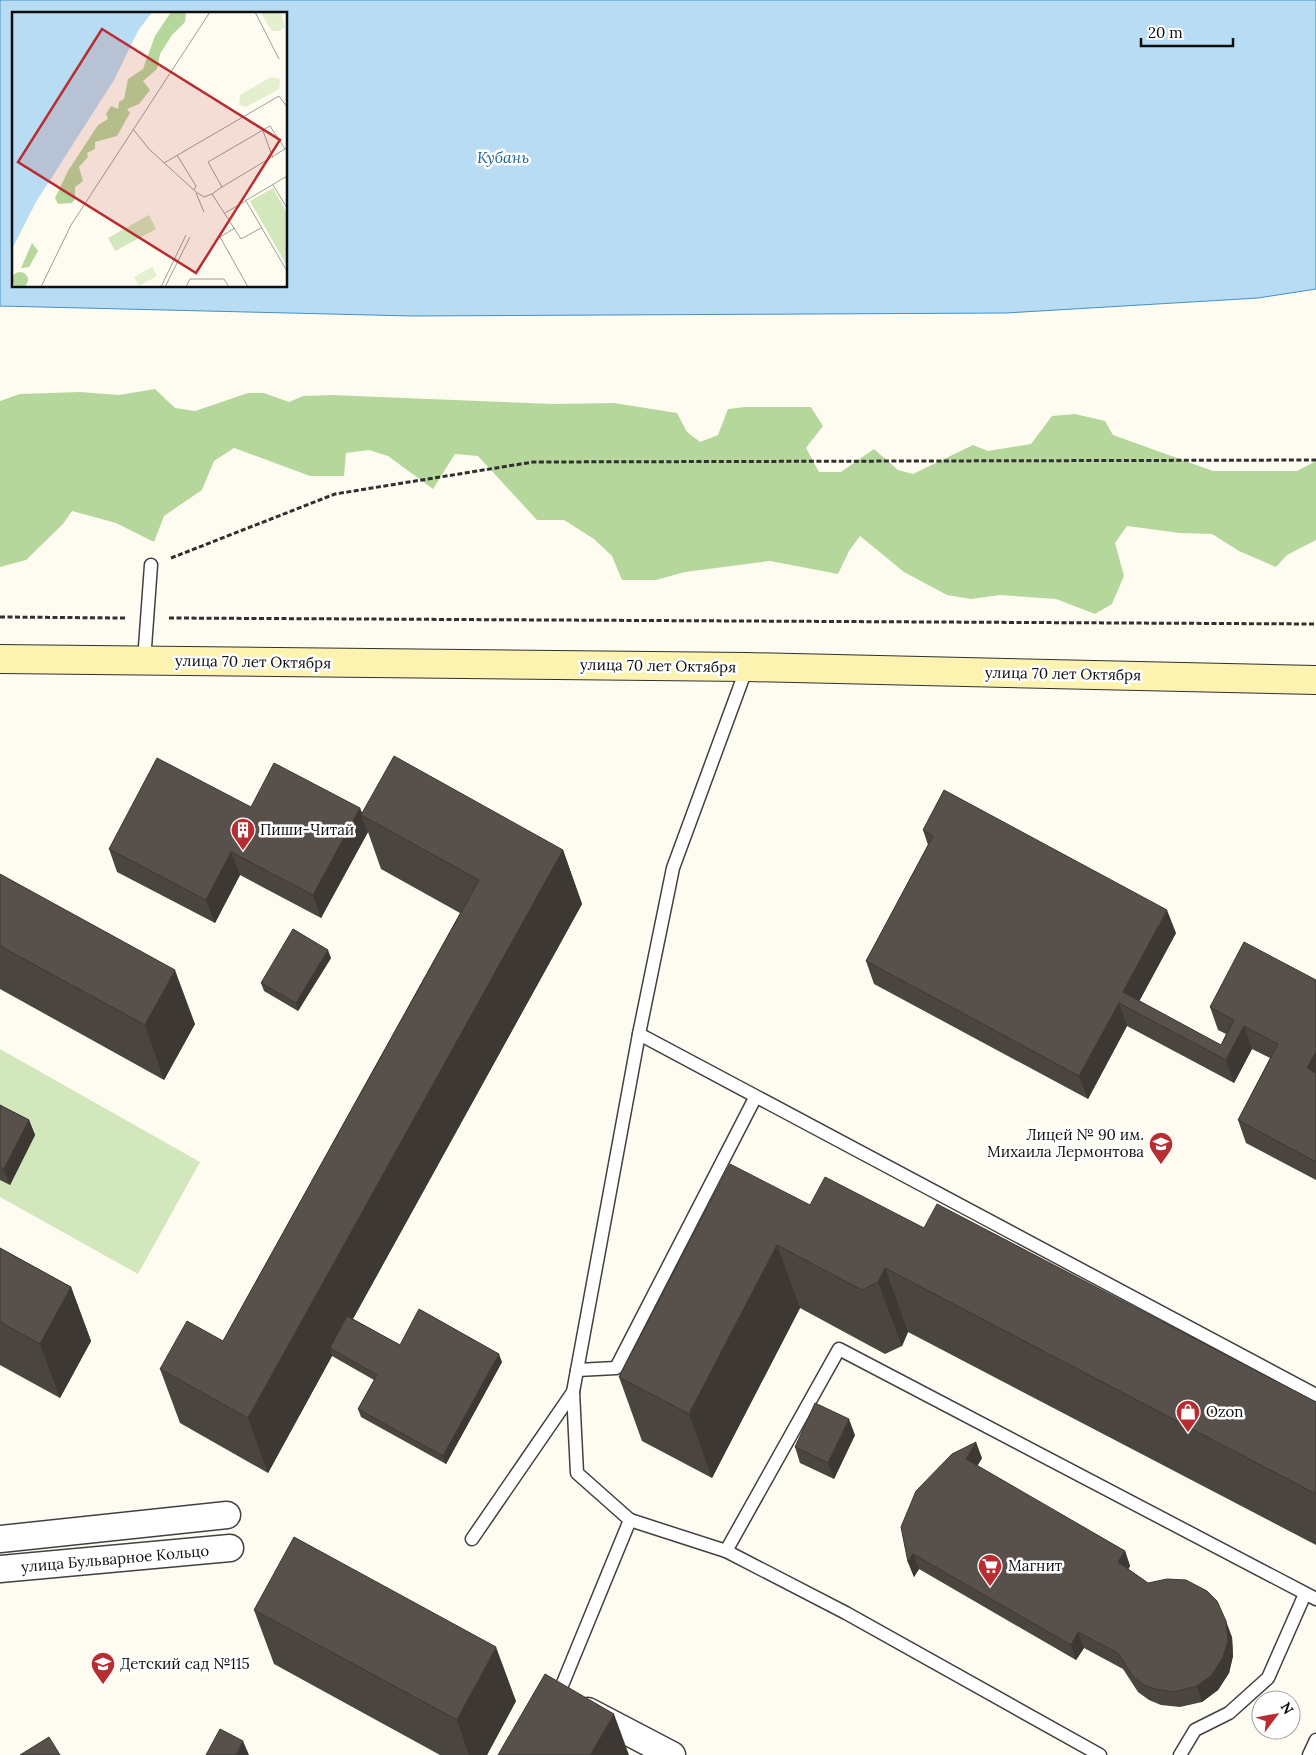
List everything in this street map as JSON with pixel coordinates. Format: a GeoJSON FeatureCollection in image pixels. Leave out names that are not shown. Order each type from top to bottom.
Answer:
{"type":"FeatureCollection","features":[{"type":"Feature","properties":{"kind":"main road","name":"улица 70 лет Октября"},"geometry":{"type":"LineString","coordinates":[[0,659],[747,667],[1316,680]]}},
{"type":"Feature","properties":{"kind":"street","name":"улица Бульварное Кольцо"},"geometry":{"type":"LineString","coordinates":[[0,1539],[228,1515]]}},
{"type":"Feature","properties":{"kind":"street","name":"улица Бульварное Кольцо"},"geometry":{"type":"LineString","coordinates":[[0,1570],[230,1548]]}},
{"type":"Feature","properties":{"kind":"street"},"geometry":{"type":"LineString","coordinates":[[554,1704],[672,1755]]}},
{"type":"Feature","properties":{"kind":"lane"},"geometry":{"type":"LineString","coordinates":[[144,661],[151,565]]}},
{"type":"Feature","properties":{"kind":"lane"},"geometry":{"type":"LineString","coordinates":[[747,667],[673,868],[639,1034],[577,1370],[574,1392],[576,1473],[630,1520],[726,1551],[846,1613],[1100,1755]]}},
{"type":"Feature","properties":{"kind":"lane"},"geometry":{"type":"LineString","coordinates":[[639,1034],[1316,1395]]}},
{"type":"Feature","properties":{"kind":"lane"},"geometry":{"type":"LineString","coordinates":[[577,1370],[616,1368],[756,1098]]}},
{"type":"Feature","properties":{"kind":"lane"},"geometry":{"type":"LineString","coordinates":[[726,1551],[839,1349],[1311,1596],[1268,1678],[1230,1712],[1194,1730],[1180,1755]]}},
{"type":"Feature","properties":{"kind":"lane"},"geometry":{"type":"LineString","coordinates":[[472,1538],[574,1392]]}},
{"type":"Feature","properties":{"kind":"lane"},"geometry":{"type":"LineString","coordinates":[[554,1704],[630,1520]]}},
{"type":"Feature","properties":{"kind":"lane"},"geometry":{"type":"LineString","coordinates":[[1309,1755],[1316,1740]]}},
{"type":"Feature","properties":{"kind":"path"},"geometry":{"type":"LineString","coordinates":[[151,565],[335,494],[533,462],[1316,460]]}},
{"type":"Feature","properties":{"kind":"path"},"geometry":{"type":"LineString","coordinates":[[0,617],[1316,624]]}},
{"type":"Feature","properties":{"kind":"green space"},"geometry":{"type":"Polygon","coordinates":[[[155,389],[175,408],[195,411],[248,393],[264,393],[289,402],[303,396],[331,395],[554,404],[614,403],[677,413],[687,432],[700,442],[718,435],[728,409],[745,407],[811,407],[823,426],[806,448],[819,472],[841,472],[874,449],[898,470],[913,474],[973,445],[988,451],[1031,444],[1052,416],[1075,414],[1105,421],[1113,435],[1213,471],[1297,471],[1316,461],[1316,540],[1287,555],[1276,567],[1239,551],[1212,534],[1180,533],[1127,526],[1115,543],[1124,576],[1112,604],[1095,614],[1056,599],[1000,595],[971,599],[947,595],[904,572],[860,536],[849,551],[838,574],[770,561],[685,572],[656,580],[622,580],[612,556],[594,539],[564,520],[537,520],[478,456],[455,454],[433,489],[388,456],[369,450],[346,453],[344,476],[310,476],[234,448],[214,461],[202,490],[164,516],[154,542],[116,523],[72,511],[63,524],[26,560],[0,567],[0,401],[20,394],[80,392],[119,395],[155,389]]]}},
{"type":"Feature","properties":{"kind":"green space"},"geometry":{"type":"Polygon","coordinates":[[[0,1049],[200,1162],[138,1274],[0,1197],[0,1049]]]}},
{"type":"Feature","properties":{"kind":"water","name":"Кубань"},"geometry":{"type":"Polygon","coordinates":[[[0,0],[1316,0],[1316,289],[1258,298],[1006,313],[412,316],[0,306],[0,0]]]}},
{"type":"Feature","properties":{"kind":"building"},"geometry":{"type":"Polygon","coordinates":[[[394,756],[563,850],[248,1418],[160,1369],[187,1321],[223,1341],[479,880],[361,815],[394,756]]]}},
{"type":"Feature","properties":{"kind":"building","name":"Пиши-Читай"},"geometry":{"type":"Polygon","coordinates":[[[157,758],[251,807],[274,763],[360,808],[313,895],[231,852],[206,900],[109,849],[157,758]]]}},
{"type":"Feature","properties":{"kind":"building"},"geometry":{"type":"Polygon","coordinates":[[[944,790],[1167,910],[1123,992],[1221,1045],[1234,1020],[1210,1007],[1244,942],[1316,980],[1316,1052],[1307,1068],[1316,1073],[1316,1162],[1238,1120],[1278,1044],[1244,1026],[1226,1060],[1119,1003],[1079,1076],[866,961],[933,836],[923,830],[944,790]]]}},
{"type":"Feature","properties":{"kind":"building"},"geometry":{"type":"Polygon","coordinates":[[[0,874],[175,970],[145,1025],[0,946],[0,874]]]}},
{"type":"Feature","properties":{"kind":"building"},"geometry":{"type":"Polygon","coordinates":[[[293,929],[328,950],[296,1003],[261,983],[293,929]]]}},
{"type":"Feature","properties":{"kind":"building"},"geometry":{"type":"Polygon","coordinates":[[[0,1105],[29,1120],[4,1169],[0,1167],[0,1105]]]}},
{"type":"Feature","properties":{"kind":"building"},"geometry":{"type":"Polygon","coordinates":[[[730,1164],[810,1205],[825,1177],[924,1228],[937,1204],[1316,1402],[1316,1494],[885,1268],[878,1282],[862,1290],[777,1245],[689,1414],[619,1377],[730,1164]]]}},
{"type":"Feature","properties":{"kind":"building"},"geometry":{"type":"Polygon","coordinates":[[[0,1248],[71,1287],[40,1344],[0,1322],[0,1248]]]}},
{"type":"Feature","properties":{"kind":"building"},"geometry":{"type":"Polygon","coordinates":[[[419,1309],[499,1354],[443,1456],[358,1409],[377,1375],[330,1348],[347,1316],[400,1345],[419,1309]]]}},
{"type":"Feature","properties":{"kind":"building"},"geometry":{"type":"Polygon","coordinates":[[[815,1403],[849,1419],[828,1463],[795,1447],[815,1403]]]}},
{"type":"Feature","properties":{"kind":"building"},"geometry":{"type":"Polygon","coordinates":[[[976,1442],[966,1459],[1125,1551],[1118,1562],[1148,1583],[1167,1579],[1186,1580],[1207,1591],[1217,1601],[1226,1621],[1228,1641],[1223,1657],[1212,1675],[1197,1686],[1174,1692],[1144,1685],[1133,1677],[1118,1653],[1078,1632],[1071,1645],[913,1554],[908,1562],[901,1527],[916,1491],[952,1454],[976,1442]]]}},
{"type":"Feature","properties":{"kind":"building"},"geometry":{"type":"Polygon","coordinates":[[[294,1537],[496,1647],[457,1720],[254,1610],[294,1537]]]}},
{"type":"Feature","properties":{"kind":"building"},"geometry":{"type":"Polygon","coordinates":[[[545,1674],[614,1714],[590,1755],[498,1755],[545,1674]]]}},
{"type":"Feature","properties":{"kind":"building"},"geometry":{"type":"Polygon","coordinates":[[[220,1729],[243,1741],[236,1755],[206,1755],[220,1729]]]}},
{"type":"Feature","properties":{"kind":"building"},"geometry":{"type":"Polygon","coordinates":[[[49,1737],[60,1755],[20,1755],[49,1737]]]}},
{"type":"Feature","properties":{"kind":"place","name":"Пиши-Читай"},"geometry":{"type":"Point","coordinates":[243,851]}},
{"type":"Feature","properties":{"kind":"place","name":"Лицей № 90 им. Михаила Лермонтова"},"geometry":{"type":"Point","coordinates":[1161,1165]}},
{"type":"Feature","properties":{"kind":"place","name":"Ozon"},"geometry":{"type":"Point","coordinates":[1188,1433]}},
{"type":"Feature","properties":{"kind":"place","name":"Магнит"},"geometry":{"type":"Point","coordinates":[990,1587]}},
{"type":"Feature","properties":{"kind":"place","name":"Детский сад №115"},"geometry":{"type":"Point","coordinates":[103,1685]}}]}
